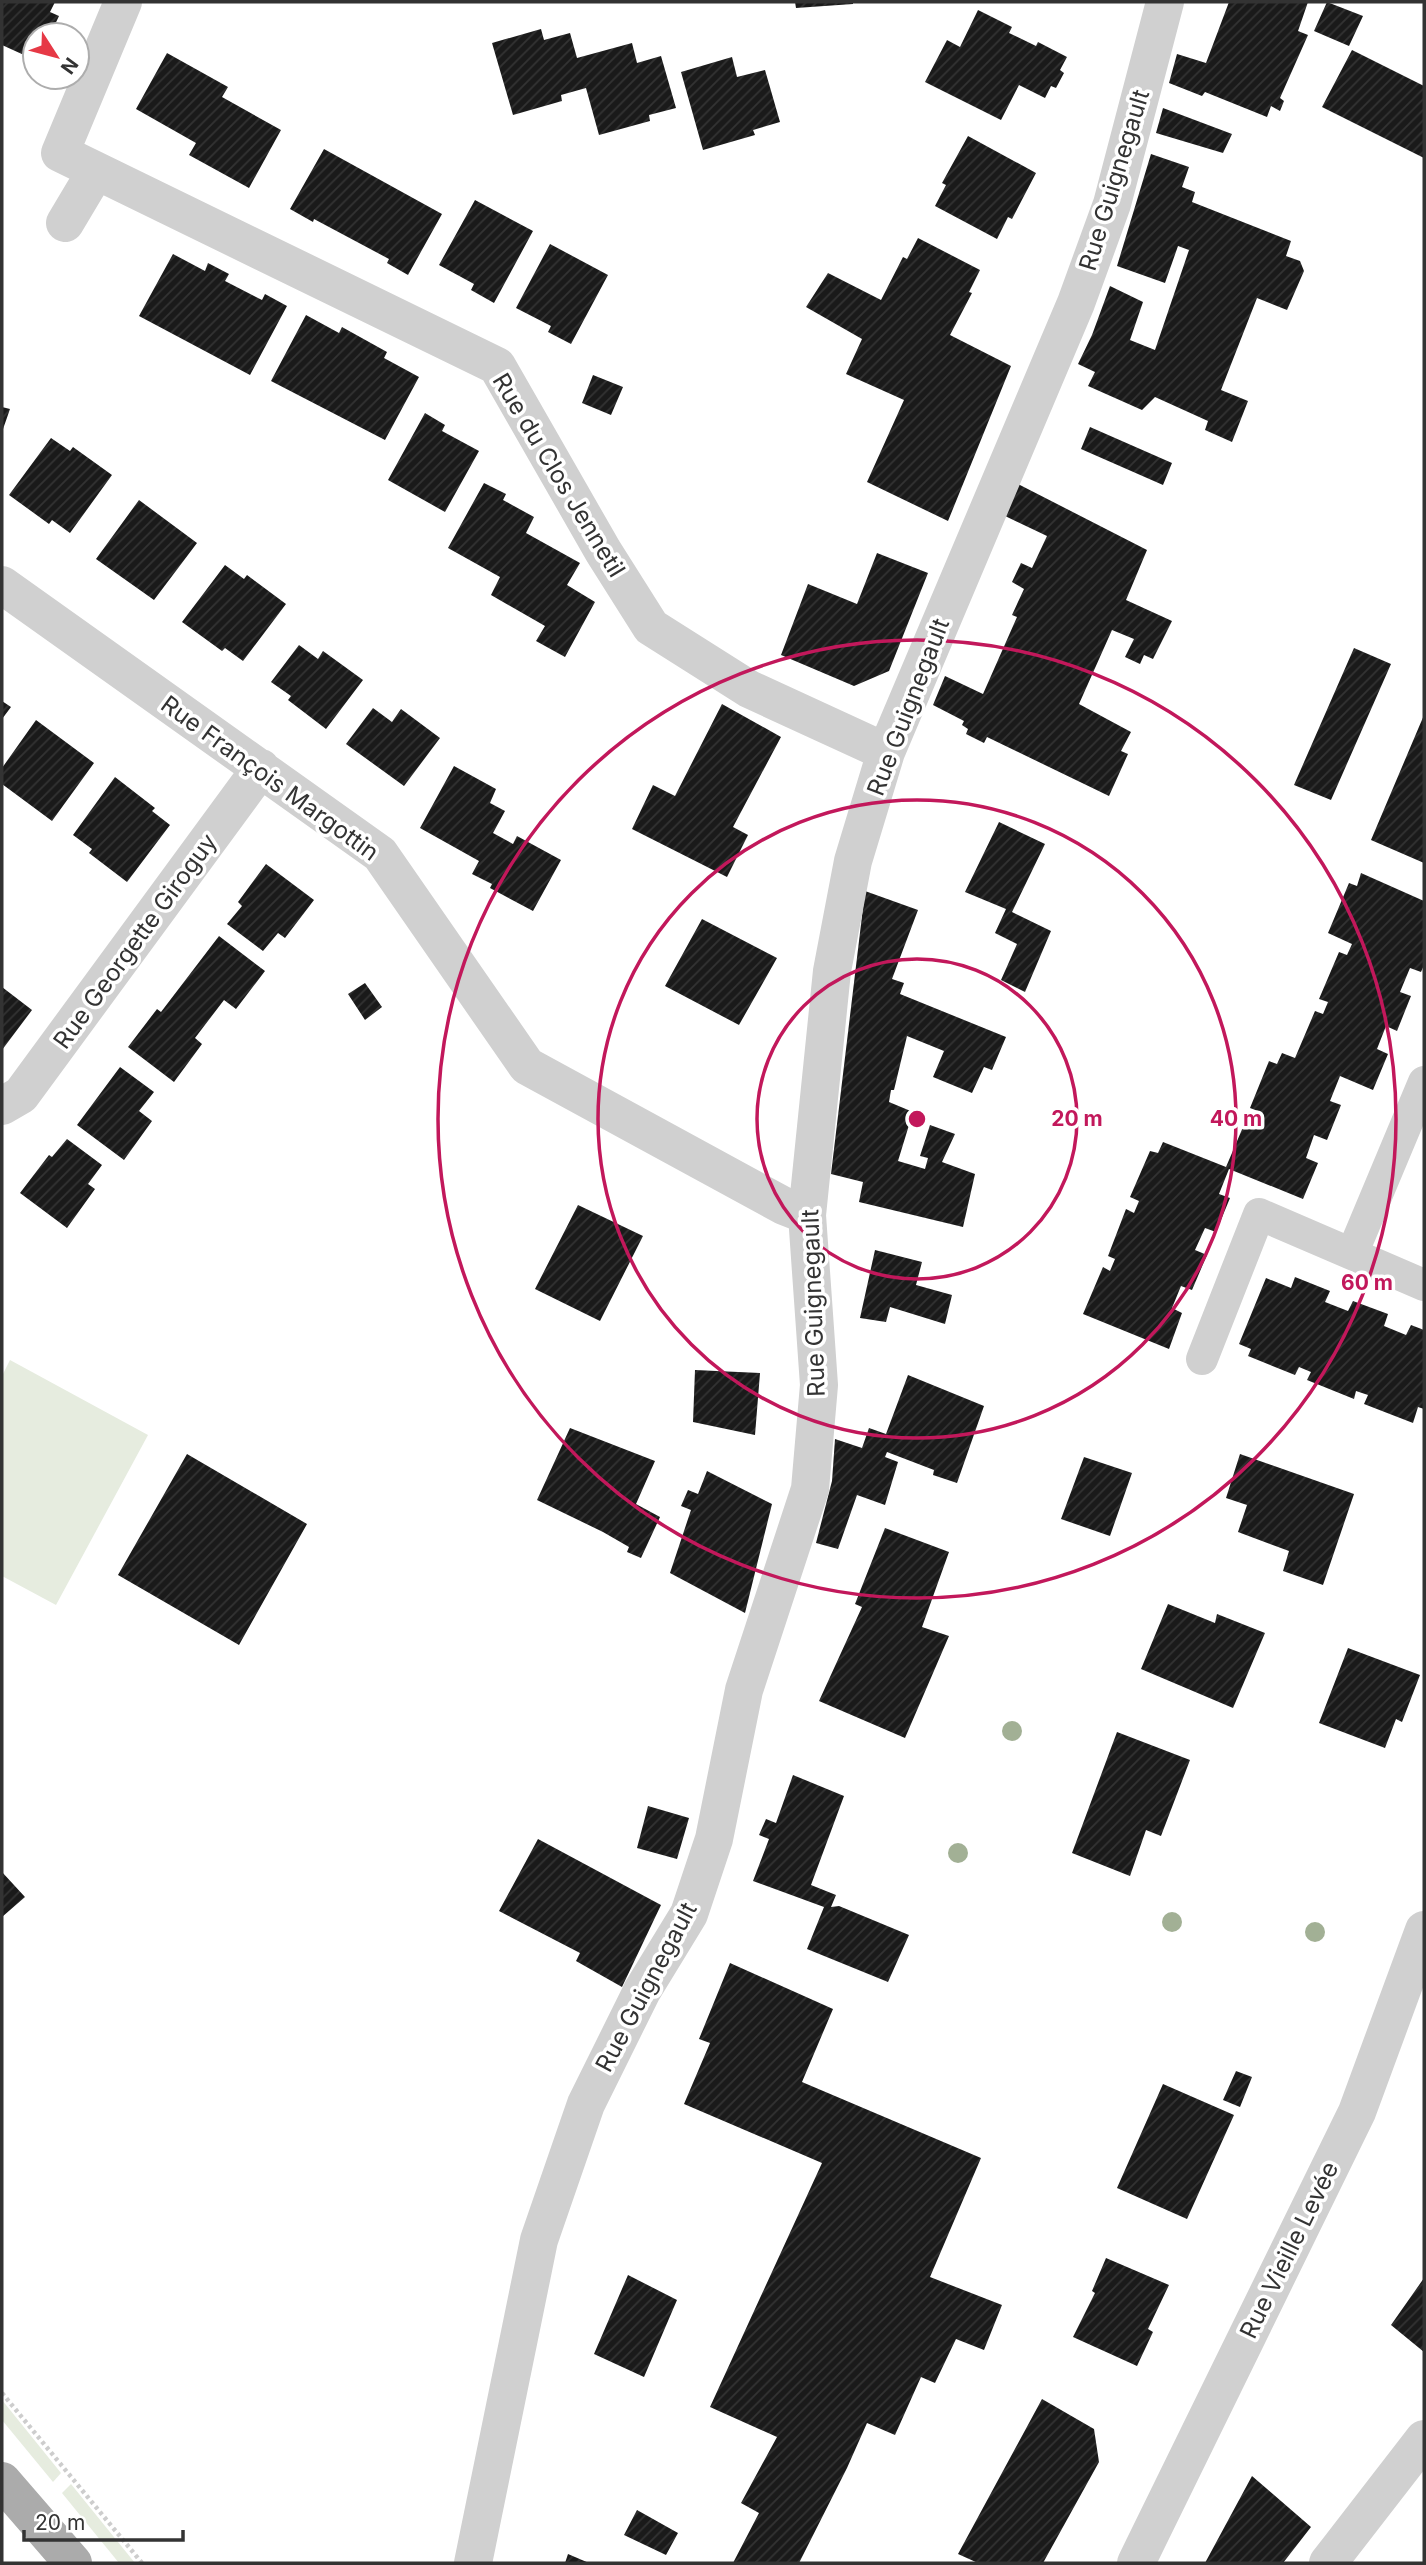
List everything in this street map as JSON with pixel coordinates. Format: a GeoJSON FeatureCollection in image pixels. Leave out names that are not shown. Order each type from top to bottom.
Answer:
{"type":"FeatureCollection","features":[{"type":"Feature","properties":{"kind":"main road"},"geometry":{"type":"LineString","coordinates":[[2,2481],[73,2563]]}},
{"type":"Feature","properties":{"kind":"street","name":"Rue du Clos Jennetil"},"geometry":{"type":"LineString","coordinates":[[122,2],[60,153],[497,366],[603,551],[651,627],[749,689],[886,752]]}},
{"type":"Feature","properties":{"kind":"street","name":"Rue Guignegault"},"geometry":{"type":"LineString","coordinates":[[473,2563],[539,2240],[586,2104],[642,1991],[689,1914],[715,1839],[744,1690],[810,1489],[819,1385],[807,1215],[832,971],[853,861],[886,752],[1072,314],[1112,204],[1165,2]]}},
{"type":"Feature","properties":{"kind":"street"},"geometry":{"type":"LineString","coordinates":[[65,223],[96,171]]}},
{"type":"Feature","properties":{"kind":"street","name":"Rue François Margottin"},"geometry":{"type":"LineString","coordinates":[[2,585],[380,855],[527,1066],[784,1206],[807,1215]]}},
{"type":"Feature","properties":{"kind":"street","name":"Rue Georgette Giroguy"},"geometry":{"type":"LineString","coordinates":[[2,1106],[21,1095],[261,768]]}},
{"type":"Feature","properties":{"kind":"street","name":"Rue Vieille Levée"},"geometry":{"type":"LineString","coordinates":[[1136,2563],[1357,2112],[1424,1930]]}},
{"type":"Feature","properties":{"kind":"street"},"geometry":{"type":"LineString","coordinates":[[1328,2563],[1424,2439]]}},
{"type":"Feature","properties":{"kind":"lane"},"geometry":{"type":"LineString","coordinates":[[1352,1254],[1424,1082]]}},
{"type":"Feature","properties":{"kind":"lane"},"geometry":{"type":"LineString","coordinates":[[1202,1359],[1259,1214],[1424,1285]]}},
{"type":"Feature","properties":{"kind":"path"},"geometry":{"type":"LineString","coordinates":[[2,2393],[142,2563]]}},
{"type":"Feature","properties":{"kind":"shaded area"},"geometry":{"type":"Polygon","coordinates":[[[10,1360],[148,1435],[56,1605],[2,1576],[2,1376],[10,1360]]]}},
{"type":"Feature","properties":{"kind":"shaded area"},"geometry":{"type":"Polygon","coordinates":[[[2,2400],[61,2473],[53,2482],[2,2420],[2,2400]]]}},
{"type":"Feature","properties":{"kind":"shaded area"},"geometry":{"type":"Polygon","coordinates":[[[71,2484],[135,2563],[119,2563],[62,2493],[71,2484]]]}},
{"type":"Feature","properties":{"kind":"building"},"geometry":{"type":"Polygon","coordinates":[[[2,2],[55,2],[50,12],[59,16],[57,21],[21,21],[21,54],[2,45],[2,2]]]}},
{"type":"Feature","properties":{"kind":"building"},"geometry":{"type":"Polygon","coordinates":[[[795,2],[853,2],[853,4],[796,8],[795,2]]]}},
{"type":"Feature","properties":{"kind":"building"},"geometry":{"type":"Polygon","coordinates":[[[1229,2],[1308,2],[1298,31],[1308,35],[1280,98],[1284,101],[1280,111],[1271,106],[1267,117],[1205,92],[1202,96],[1169,83],[1177,54],[1206,63],[1229,2]]]}},
{"type":"Feature","properties":{"kind":"building"},"geometry":{"type":"Polygon","coordinates":[[[1327,2],[1363,16],[1349,46],[1314,31],[1327,2]]]}},
{"type":"Feature","properties":{"kind":"building"},"geometry":{"type":"Polygon","coordinates":[[[978,10],[1012,27],[1009,33],[1036,46],[1038,42],[1067,57],[1060,70],[1064,73],[1056,88],[1051,86],[1045,98],[1019,85],[1001,120],[925,82],[947,40],[960,47],[978,10]]]}},
{"type":"Feature","properties":{"kind":"building"},"geometry":{"type":"Polygon","coordinates":[[[541,29],[544,40],[570,33],[577,58],[632,43],[637,63],[661,56],[676,108],[649,115],[650,121],[599,135],[586,88],[561,95],[562,101],[513,115],[492,43],[541,29]]]}},
{"type":"Feature","properties":{"kind":"building"},"geometry":{"type":"Polygon","coordinates":[[[1352,50],[1424,86],[1424,158],[1322,107],[1352,50]]]}},
{"type":"Feature","properties":{"kind":"building"},"geometry":{"type":"Polygon","coordinates":[[[167,53],[228,87],[222,97],[281,130],[249,188],[189,155],[196,143],[136,109],[167,53]]]}},
{"type":"Feature","properties":{"kind":"building"},"geometry":{"type":"Polygon","coordinates":[[[732,57],[737,77],[765,70],[780,122],[753,130],[755,135],[703,150],[681,72],[732,57]]]}},
{"type":"Feature","properties":{"kind":"building"},"geometry":{"type":"Polygon","coordinates":[[[1163,108],[1232,134],[1223,153],[1156,133],[1163,108]]]}},
{"type":"Feature","properties":{"kind":"building"},"geometry":{"type":"Polygon","coordinates":[[[968,136],[1036,173],[1012,219],[1008,217],[997,239],[935,206],[946,185],[942,183],[968,136]]]}},
{"type":"Feature","properties":{"kind":"building"},"geometry":{"type":"Polygon","coordinates":[[[324,149],[442,214],[408,275],[387,263],[389,259],[290,209],[324,149]]]}},
{"type":"Feature","properties":{"kind":"building"},"geometry":{"type":"Polygon","coordinates":[[[1151,154],[1189,167],[1182,187],[1195,192],[1192,202],[1291,241],[1286,256],[1300,261],[1304,271],[1287,310],[1257,298],[1221,390],[1248,401],[1232,442],[1205,430],[1208,421],[1155,397],[1142,410],[1088,386],[1095,372],[1078,364],[1110,286],[1143,302],[1130,340],[1155,350],[1189,250],[1178,246],[1165,283],[1117,266],[1151,154]]]}},
{"type":"Feature","properties":{"kind":"building"},"geometry":{"type":"Polygon","coordinates":[[[475,200],[533,231],[494,303],[471,290],[474,284],[439,265],[475,200]]]}},
{"type":"Feature","properties":{"kind":"building"},"geometry":{"type":"Polygon","coordinates":[[[918,238],[980,270],[969,292],[972,293],[950,335],[1011,366],[948,521],[867,482],[904,400],[846,374],[862,339],[806,307],[828,273],[881,300],[903,257],[907,259],[918,238]]]}},
{"type":"Feature","properties":{"kind":"building"},"geometry":{"type":"Polygon","coordinates":[[[550,244],[608,275],[571,344],[548,332],[551,326],[516,308],[550,244]]]}},
{"type":"Feature","properties":{"kind":"building"},"geometry":{"type":"Polygon","coordinates":[[[173,254],[205,271],[208,263],[229,274],[225,281],[262,300],[265,294],[287,306],[250,375],[139,316],[173,254]]]}},
{"type":"Feature","properties":{"kind":"building"},"geometry":{"type":"Polygon","coordinates":[[[306,315],[339,333],[342,327],[387,352],[384,358],[419,377],[385,440],[271,381],[306,315]]]}},
{"type":"Feature","properties":{"kind":"building"},"geometry":{"type":"Polygon","coordinates":[[[593,375],[623,387],[611,415],[582,403],[593,375]]]}},
{"type":"Feature","properties":{"kind":"building"},"geometry":{"type":"Polygon","coordinates":[[[2,407],[10,409],[2,432],[2,407]]]}},
{"type":"Feature","properties":{"kind":"building"},"geometry":{"type":"Polygon","coordinates":[[[425,413],[445,425],[442,431],[479,451],[445,512],[388,480],[425,413]]]}},
{"type":"Feature","properties":{"kind":"building"},"geometry":{"type":"Polygon","coordinates":[[[1090,427],[1172,463],[1163,485],[1081,449],[1090,427]]]}},
{"type":"Feature","properties":{"kind":"building"},"geometry":{"type":"Polygon","coordinates":[[[51,438],[70,451],[73,447],[112,475],[70,533],[52,520],[49,524],[9,495],[51,438]]]}},
{"type":"Feature","properties":{"kind":"building"},"geometry":{"type":"Polygon","coordinates":[[[484,483],[506,494],[503,500],[534,517],[526,533],[580,563],[567,585],[595,602],[565,657],[536,641],[545,626],[491,595],[500,577],[448,548],[484,483]]]}},
{"type":"Feature","properties":{"kind":"building"},"geometry":{"type":"Polygon","coordinates":[[[1018,484],[1147,550],[1126,600],[1172,621],[1153,659],[1144,655],[1140,664],[1125,657],[1134,639],[1112,630],[1079,704],[1131,732],[1121,751],[1128,754],[1109,796],[987,737],[984,743],[966,734],[968,729],[962,725],[964,721],[933,705],[945,676],[983,694],[1017,617],[1012,615],[1024,589],[1012,582],[1021,563],[1032,568],[1047,536],[1003,515],[1018,484]]]}},
{"type":"Feature","properties":{"kind":"building"},"geometry":{"type":"Polygon","coordinates":[[[139,500],[197,543],[154,600],[96,559],[139,500]]]}},
{"type":"Feature","properties":{"kind":"building"},"geometry":{"type":"Polygon","coordinates":[[[877,553],[928,573],[889,671],[854,686],[781,655],[808,584],[857,604],[877,553]]]}},
{"type":"Feature","properties":{"kind":"building"},"geometry":{"type":"Polygon","coordinates":[[[225,565],[244,579],[247,575],[286,604],[243,661],[225,648],[222,651],[182,622],[225,565]]]}},
{"type":"Feature","properties":{"kind":"building"},"geometry":{"type":"Polygon","coordinates":[[[299,645],[318,659],[323,651],[363,680],[326,729],[288,700],[291,696],[271,682],[299,645]]]}},
{"type":"Feature","properties":{"kind":"building"},"geometry":{"type":"Polygon","coordinates":[[[1354,648],[1391,664],[1331,800],[1294,785],[1354,648]]]}},
{"type":"Feature","properties":{"kind":"building"},"geometry":{"type":"Polygon","coordinates":[[[2,701],[11,707],[2,719],[2,701]]]}},
{"type":"Feature","properties":{"kind":"building"},"geometry":{"type":"Polygon","coordinates":[[[722,704],[781,737],[733,827],[748,835],[727,877],[632,829],[653,785],[675,796],[722,704]]]}},
{"type":"Feature","properties":{"kind":"building"},"geometry":{"type":"Polygon","coordinates":[[[373,708],[392,722],[401,709],[440,738],[404,786],[346,744],[373,708]]]}},
{"type":"Feature","properties":{"kind":"building"},"geometry":{"type":"Polygon","coordinates":[[[1424,715],[1424,863],[1371,840],[1424,715]]]}},
{"type":"Feature","properties":{"kind":"building"},"geometry":{"type":"Polygon","coordinates":[[[36,720],[94,763],[52,821],[2,784],[2,768],[36,720]]]}},
{"type":"Feature","properties":{"kind":"building"},"geometry":{"type":"Polygon","coordinates":[[[454,766],[496,789],[490,803],[505,811],[493,833],[513,844],[517,836],[561,860],[533,911],[490,888],[492,884],[472,874],[479,861],[420,828],[454,766]]]}},
{"type":"Feature","properties":{"kind":"building"},"geometry":{"type":"Polygon","coordinates":[[[115,777],[155,808],[152,811],[170,825],[127,882],[89,853],[92,849],[73,835],[115,777]]]}},
{"type":"Feature","properties":{"kind":"building"},"geometry":{"type":"Polygon","coordinates":[[[999,822],[1045,844],[1012,912],[1051,931],[1025,992],[1001,980],[1017,944],[995,933],[1006,909],[965,892],[999,822]]]}},
{"type":"Feature","properties":{"kind":"building"},"geometry":{"type":"Polygon","coordinates":[[[266,864],[314,900],[285,938],[278,933],[263,951],[227,924],[242,906],[238,902],[266,864]]]}},
{"type":"Feature","properties":{"kind":"building"},"geometry":{"type":"Polygon","coordinates":[[[1361,873],[1424,901],[1424,965],[1421,972],[1410,968],[1400,992],[1411,996],[1397,1031],[1386,1026],[1377,1049],[1388,1054],[1373,1090],[1340,1076],[1330,1101],[1341,1105],[1327,1140],[1314,1135],[1306,1158],[1318,1163],[1303,1199],[1229,1169],[1219,1194],[1230,1198],[1216,1232],[1205,1228],[1195,1250],[1207,1255],[1192,1290],[1181,1286],[1172,1308],[1182,1313],[1169,1349],[1083,1314],[1103,1267],[1110,1271],[1115,1259],[1108,1256],[1126,1209],[1134,1213],[1139,1201],[1130,1197],[1150,1151],[1158,1153],[1163,1142],[1226,1167],[1246,1120],[1252,1123],[1258,1111],[1250,1108],[1269,1061],[1277,1064],[1282,1053],[1295,1058],[1315,1011],[1323,1014],[1328,1002],[1319,999],[1339,952],[1347,955],[1352,944],[1328,933],[1349,883],[1357,886],[1361,873]]]}},
{"type":"Feature","properties":{"kind":"building"},"geometry":{"type":"Polygon","coordinates":[[[865,891],[918,910],[892,979],[904,983],[900,994],[1006,1037],[992,1070],[984,1067],[972,1093],[933,1077],[944,1051],[907,1036],[894,1090],[891,1090],[889,1102],[913,1112],[898,1161],[925,1169],[928,1158],[920,1156],[930,1125],[955,1134],[942,1162],[975,1174],[963,1227],[859,1202],[863,1182],[831,1174],[865,891]]]}},
{"type":"Feature","properties":{"kind":"building"},"geometry":{"type":"Polygon","coordinates":[[[702,919],[777,958],[739,1025],[665,986],[702,919]]]}},
{"type":"Feature","properties":{"kind":"building"},"geometry":{"type":"Polygon","coordinates":[[[219,936],[265,971],[236,1009],[224,1000],[195,1038],[202,1044],[174,1082],[128,1047],[157,1009],[161,1012],[219,936]]]}},
{"type":"Feature","properties":{"kind":"building"},"geometry":{"type":"Polygon","coordinates":[[[365,983],[382,1007],[365,1020],[348,994],[365,983]]]}},
{"type":"Feature","properties":{"kind":"building"},"geometry":{"type":"Polygon","coordinates":[[[2,987],[32,1010],[2,1050],[2,987]]]}},
{"type":"Feature","properties":{"kind":"building"},"geometry":{"type":"Polygon","coordinates":[[[120,1067],[154,1092],[139,1111],[152,1121],[124,1160],[77,1125],[120,1067]]]}},
{"type":"Feature","properties":{"kind":"building"},"geometry":{"type":"Polygon","coordinates":[[[67,1139],[102,1165],[88,1184],[95,1189],[67,1228],[20,1193],[49,1155],[52,1157],[67,1139]]]}},
{"type":"Feature","properties":{"kind":"building"},"geometry":{"type":"Polygon","coordinates":[[[578,1205],[643,1236],[600,1321],[535,1289],[578,1205]]]}},
{"type":"Feature","properties":{"kind":"building"},"geometry":{"type":"Polygon","coordinates":[[[875,1250],[922,1262],[916,1285],[952,1295],[945,1324],[890,1307],[886,1322],[860,1318],[875,1250]]]}},
{"type":"Feature","properties":{"kind":"building"},"geometry":{"type":"Polygon","coordinates":[[[1295,1277],[1330,1291],[1325,1302],[1348,1311],[1353,1301],[1388,1314],[1384,1326],[1406,1335],[1411,1325],[1424,1330],[1424,1409],[1418,1407],[1413,1423],[1364,1404],[1368,1395],[1356,1391],[1354,1399],[1307,1380],[1311,1372],[1299,1367],[1295,1375],[1248,1356],[1251,1349],[1239,1344],[1266,1278],[1291,1288],[1295,1277]]]}},
{"type":"Feature","properties":{"kind":"building"},"geometry":{"type":"Polygon","coordinates":[[[695,1370],[760,1373],[755,1435],[693,1422],[695,1370]]]}},
{"type":"Feature","properties":{"kind":"building"},"geometry":{"type":"Polygon","coordinates":[[[908,1375],[984,1406],[957,1483],[933,1475],[934,1470],[887,1452],[885,1457],[898,1462],[885,1505],[857,1495],[838,1549],[816,1543],[832,1481],[835,1439],[862,1448],[869,1428],[886,1434],[908,1375]]]}},
{"type":"Feature","properties":{"kind":"building"},"geometry":{"type":"Polygon","coordinates":[[[570,1428],[655,1461],[636,1504],[660,1517],[641,1558],[627,1552],[629,1547],[603,1532],[537,1500],[570,1428]]]}},
{"type":"Feature","properties":{"kind":"building"},"geometry":{"type":"Polygon","coordinates":[[[187,1454],[307,1524],[239,1645],[118,1575],[187,1454]]]}},
{"type":"Feature","properties":{"kind":"building"},"geometry":{"type":"Polygon","coordinates":[[[1240,1454],[1354,1494],[1323,1585],[1283,1571],[1289,1551],[1238,1532],[1247,1505],[1226,1498],[1240,1454]]]}},
{"type":"Feature","properties":{"kind":"building"},"geometry":{"type":"Polygon","coordinates":[[[1084,1457],[1132,1473],[1110,1536],[1061,1519],[1084,1457]]]}},
{"type":"Feature","properties":{"kind":"building"},"geometry":{"type":"Polygon","coordinates":[[[707,1471],[772,1504],[745,1613],[670,1573],[691,1510],[681,1506],[688,1490],[698,1494],[707,1471]]]}},
{"type":"Feature","properties":{"kind":"building"},"geometry":{"type":"Polygon","coordinates":[[[885,1528],[949,1552],[922,1627],[949,1636],[905,1738],[819,1701],[862,1607],[855,1604],[885,1528]]]}},
{"type":"Feature","properties":{"kind":"building"},"geometry":{"type":"Polygon","coordinates":[[[1168,1604],[1215,1623],[1217,1614],[1265,1633],[1233,1708],[1141,1669],[1168,1604]]]}},
{"type":"Feature","properties":{"kind":"building"},"geometry":{"type":"Polygon","coordinates":[[[1348,1648],[1420,1675],[1402,1722],[1396,1719],[1385,1748],[1319,1723],[1348,1648]]]}},
{"type":"Feature","properties":{"kind":"building"},"geometry":{"type":"Polygon","coordinates":[[[1117,1732],[1190,1760],[1161,1836],[1146,1830],[1130,1876],[1072,1853],[1117,1732]]]}},
{"type":"Feature","properties":{"kind":"building"},"geometry":{"type":"Polygon","coordinates":[[[793,1775],[844,1796],[811,1885],[836,1895],[831,1907],[839,1906],[909,1935],[888,1982],[807,1949],[824,1907],[753,1881],[769,1839],[759,1835],[766,1819],[776,1823],[793,1775]]]}},
{"type":"Feature","properties":{"kind":"building"},"geometry":{"type":"Polygon","coordinates":[[[648,1806],[689,1818],[677,1859],[637,1848],[648,1806]]]}},
{"type":"Feature","properties":{"kind":"building"},"geometry":{"type":"Polygon","coordinates":[[[538,1839],[661,1905],[622,1987],[576,1961],[580,1953],[499,1911],[538,1839]]]}},
{"type":"Feature","properties":{"kind":"building"},"geometry":{"type":"Polygon","coordinates":[[[2,1872],[25,1897],[2,1917],[2,1872]]]}},
{"type":"Feature","properties":{"kind":"building"},"geometry":{"type":"Polygon","coordinates":[[[730,1963],[833,2009],[802,2082],[981,2158],[930,2277],[1002,2305],[984,2350],[956,2339],[935,2383],[921,2377],[895,2435],[867,2423],[799,2563],[733,2563],[759,2513],[741,2503],[777,2437],[710,2407],[822,2163],[684,2104],[710,2043],[699,2039],[730,1963]]]}},
{"type":"Feature","properties":{"kind":"building"},"geometry":{"type":"Polygon","coordinates":[[[1236,2071],[1252,2077],[1240,2107],[1223,2100],[1236,2071]]]}},
{"type":"Feature","properties":{"kind":"building"},"geometry":{"type":"Polygon","coordinates":[[[1163,2084],[1234,2115],[1187,2219],[1117,2188],[1163,2084]]]}},
{"type":"Feature","properties":{"kind":"building"},"geometry":{"type":"Polygon","coordinates":[[[1106,2258],[1169,2285],[1148,2329],[1153,2332],[1137,2366],[1073,2337],[1095,2293],[1092,2291],[1106,2258]]]}},
{"type":"Feature","properties":{"kind":"building"},"geometry":{"type":"Polygon","coordinates":[[[628,2275],[677,2300],[644,2377],[594,2354],[628,2275]]]}},
{"type":"Feature","properties":{"kind":"building"},"geometry":{"type":"Polygon","coordinates":[[[1424,2278],[1424,2352],[1391,2325],[1424,2278]]]}},
{"type":"Feature","properties":{"kind":"building"},"geometry":{"type":"Polygon","coordinates":[[[1042,2399],[1094,2429],[1099,2462],[1043,2563],[978,2563],[958,2554],[1042,2399]]]}},
{"type":"Feature","properties":{"kind":"building"},"geometry":{"type":"Polygon","coordinates":[[[1252,2476],[1311,2527],[1283,2563],[1205,2563],[1252,2476]]]}},
{"type":"Feature","properties":{"kind":"building"},"geometry":{"type":"Polygon","coordinates":[[[637,2510],[678,2533],[666,2555],[624,2535],[637,2510]]]}},
{"type":"Feature","properties":{"kind":"building"},"geometry":{"type":"Polygon","coordinates":[[[568,2554],[589,2563],[565,2563],[568,2554]]]}}]}
